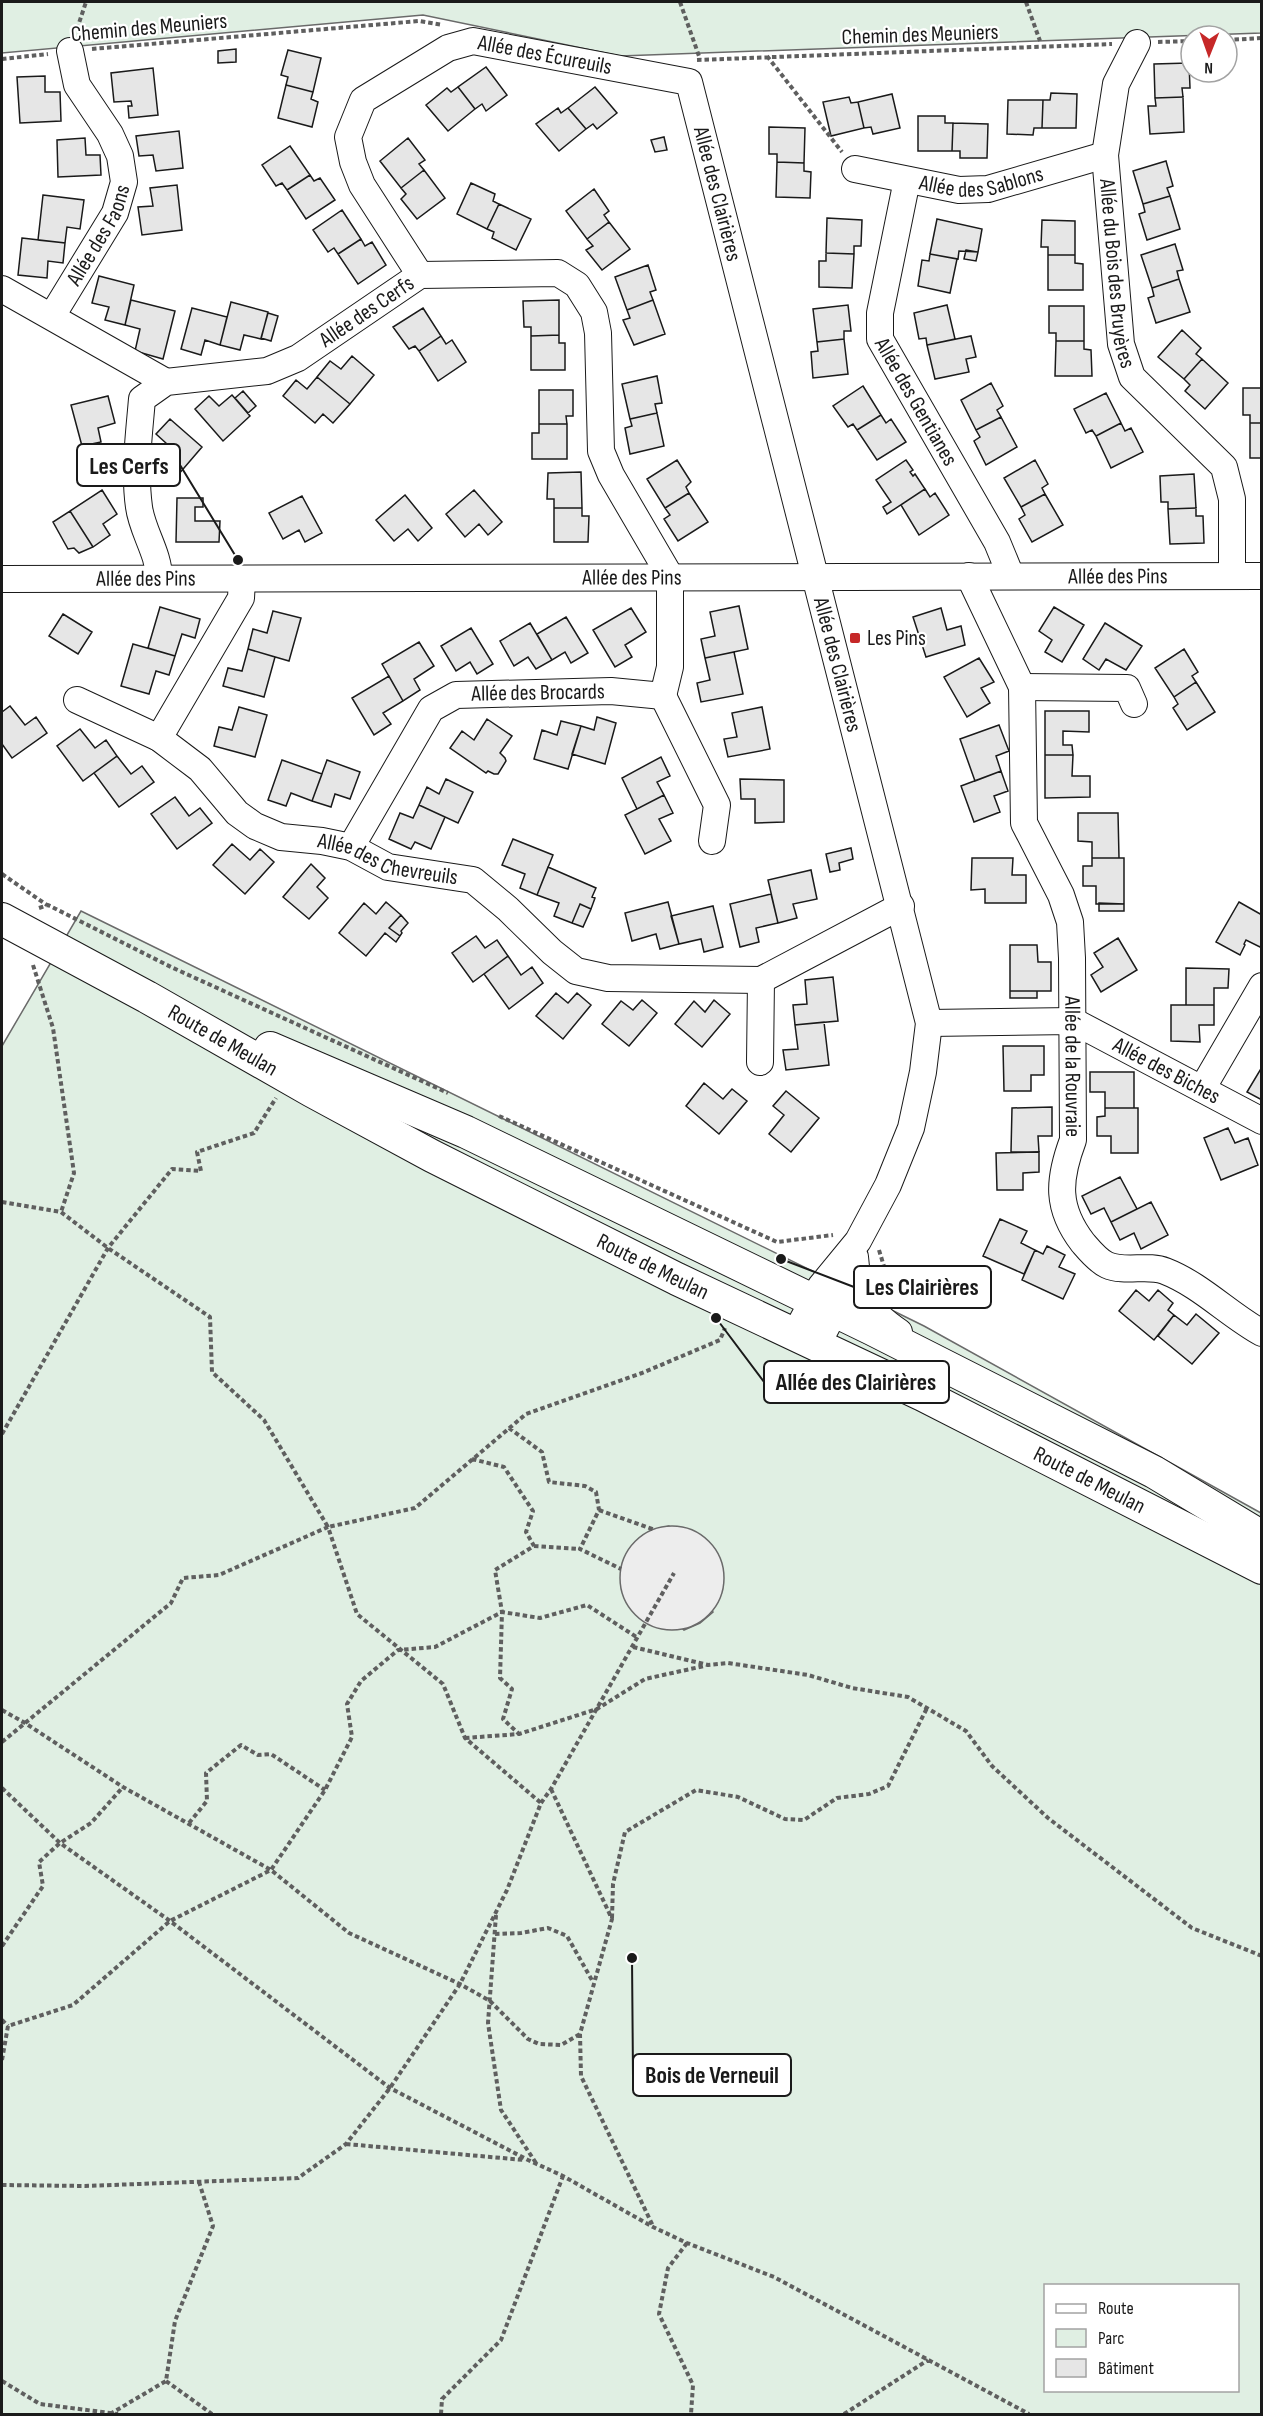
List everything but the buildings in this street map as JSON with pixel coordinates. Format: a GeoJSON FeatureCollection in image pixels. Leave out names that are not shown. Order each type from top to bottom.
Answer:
{"type":"FeatureCollection","features":[{"type":"Feature","properties":{"kind":"main road","name":"Route de Meulan"},"geometry":{"type":"LineString","coordinates":[[12,924],[284,1075],[504,1193],[923,1395],[1262,1569]]}},
{"type":"Feature","properties":{"kind":"main road","name":"Route de Meulan"},"geometry":{"type":"LineString","coordinates":[[147,997],[388,1097],[466,1132],[824,1306],[1154,1472],[1262,1537]]}},
{"type":"Feature","properties":{"kind":"street","name":"Allée des Écureuils"},"geometry":{"type":"LineString","coordinates":[[420,275],[362,185],[352,162],[348,137],[363,100],[448,48],[473,41],[690,72]]}},
{"type":"Feature","properties":{"kind":"street","name":"Allée du Bois des Bruyères"},"geometry":{"type":"LineString","coordinates":[[1137,43],[1116,84],[1105,155],[1121,344],[1132,377],[1224,467],[1232,499],[1232,576]]}},
{"type":"Feature","properties":{"kind":"street","name":"Allée des Faons"},"geometry":{"type":"LineString","coordinates":[[52,316],[116,213],[124,182],[120,156],[110,134],[77,85],[70,51]]}},
{"type":"Feature","properties":{"kind":"street","name":"Allée des Clairières"},"geometry":{"type":"LineString","coordinates":[[690,72],[929,1023],[923,1072],[911,1128],[888,1185],[856,1249],[848,1281],[824,1306],[806,1340]]}},
{"type":"Feature","properties":{"kind":"street","name":"Allée des Sablons"},"geometry":{"type":"LineString","coordinates":[[855,169],[959,190],[988,189],[1105,155]]}},
{"type":"Feature","properties":{"kind":"street","name":"Allée des Gentianes"},"geometry":{"type":"LineString","coordinates":[[907,180],[880,313],[880,339],[997,542],[1011,576]]}},
{"type":"Feature","properties":{"kind":"street","name":"Allée des Cerfs"},"geometry":{"type":"LineString","coordinates":[[159,578],[159,566],[139,508],[136,466],[142,399],[166,382],[267,371],[298,358],[420,275],[558,273],[577,285],[594,312],[598,333],[601,451],[611,475],[670,576]]}},
{"type":"Feature","properties":{"kind":"street"},"geometry":{"type":"LineString","coordinates":[[2,289],[166,382]]}},
{"type":"Feature","properties":{"kind":"street"},"geometry":{"type":"LineString","coordinates":[[670,576],[670,667],[663,696],[717,805],[712,841]]}},
{"type":"Feature","properties":{"kind":"street","name":"Allée de la Rouvraie"},"geometry":{"type":"LineString","coordinates":[[969,576],[1022,687],[1024,823],[1061,895],[1070,922],[1073,1140],[1065,1162],[1061,1186],[1064,1210],[1076,1233],[1090,1251],[1106,1264],[1126,1268],[1164,1270],[1262,1333]]}},
{"type":"Feature","properties":{"kind":"street","name":"Allée des Pins"},"geometry":{"type":"LineString","coordinates":[[2,579],[1262,576]]}},
{"type":"Feature","properties":{"kind":"street"},"geometry":{"type":"LineString","coordinates":[[159,738],[242,598],[242,579]]}},
{"type":"Feature","properties":{"kind":"street"},"geometry":{"type":"LineString","coordinates":[[1022,687],[1127,688],[1134,704]]}},
{"type":"Feature","properties":{"kind":"street","name":"Allée des Brocards"},"geometry":{"type":"LineString","coordinates":[[351,847],[431,709],[456,695],[611,691],[663,696]]}},
{"type":"Feature","properties":{"kind":"street","name":"Allée des Chevreuils"},"geometry":{"type":"LineString","coordinates":[[77,700],[159,738],[200,769],[237,813],[255,826],[281,837],[322,841],[351,847],[388,867],[473,880],[576,971],[608,978],[761,980],[901,906]]}},
{"type":"Feature","properties":{"kind":"street"},"geometry":{"type":"LineString","coordinates":[[760,1062],[761,980]]}},
{"type":"Feature","properties":{"kind":"street"},"geometry":{"type":"LineString","coordinates":[[1202,1089],[1262,986]]}},
{"type":"Feature","properties":{"kind":"street","name":"Allée des Biches"},"geometry":{"type":"LineString","coordinates":[[929,1023],[1073,1021],[1262,1121]]}},
{"type":"Feature","properties":{"kind":"street"},"geometry":{"type":"LineString","coordinates":[[856,1249],[858,1286],[871,1311],[967,1377]]}},
{"type":"Feature","properties":{"kind":"path"},"geometry":{"type":"LineString","coordinates":[[70,51],[86,2]]}},
{"type":"Feature","properties":{"kind":"path"},"geometry":{"type":"LineString","coordinates":[[680,2],[700,59]]}},
{"type":"Feature","properties":{"kind":"path"},"geometry":{"type":"LineString","coordinates":[[1026,2],[1040,41]]}},
{"type":"Feature","properties":{"kind":"path","name":"Chemin des Meuniers"},"geometry":{"type":"LineString","coordinates":[[2,59],[419,21],[458,28],[473,41]]}},
{"type":"Feature","properties":{"kind":"path"},"geometry":{"type":"LineString","coordinates":[[1239,39],[1262,38]]}},
{"type":"Feature","properties":{"kind":"path","name":"Chemin des Meuniers"},"geometry":{"type":"LineString","coordinates":[[690,72],[700,59],[1179,41]]}},
{"type":"Feature","properties":{"kind":"path"},"geometry":{"type":"LineString","coordinates":[[767,57],[855,169]]}},
{"type":"Feature","properties":{"kind":"path"},"geometry":{"type":"LineString","coordinates":[[2,874],[48,905]]}},
{"type":"Feature","properties":{"kind":"path"},"geometry":{"type":"LineString","coordinates":[[12,924],[53,1028],[74,1173],[62,1212]]}},
{"type":"Feature","properties":{"kind":"path"},"geometry":{"type":"LineString","coordinates":[[2,1434],[108,1248],[172,1170],[201,1171],[197,1152],[254,1133],[279,1093],[284,1075]]}},
{"type":"Feature","properties":{"kind":"path"},"geometry":{"type":"LineString","coordinates":[[2,1202],[62,1212],[108,1248],[210,1317],[212,1371],[264,1420],[328,1527],[357,1614],[442,1684],[465,1738],[541,1803]]}},
{"type":"Feature","properties":{"kind":"path"},"geometry":{"type":"LineString","coordinates":[[2,1742],[171,1603],[183,1578],[219,1575],[328,1527],[415,1508],[526,1414],[642,1373],[720,1340],[734,1305]]}},
{"type":"Feature","properties":{"kind":"path"},"geometry":{"type":"LineString","coordinates":[[509,1428],[542,1452],[549,1482],[585,1486],[597,1492],[599,1510],[580,1549]]}},
{"type":"Feature","properties":{"kind":"path"},"geometry":{"type":"LineString","coordinates":[[472,1460],[504,1467],[533,1511],[526,1532],[534,1546]]}},
{"type":"Feature","properties":{"kind":"path"},"geometry":{"type":"LineString","coordinates":[[599,1510],[655,1530]]}},
{"type":"Feature","properties":{"kind":"path"},"geometry":{"type":"LineString","coordinates":[[519,1734],[503,1719],[512,1689],[500,1678],[502,1612],[495,1570],[534,1546],[580,1549],[621,1569]]}},
{"type":"Feature","properties":{"kind":"path"},"geometry":{"type":"LineString","coordinates":[[2,2185],[85,2186],[298,2178],[345,2144],[390,2088],[460,1984],[496,1912],[541,1803],[674,1573]]}},
{"type":"Feature","properties":{"kind":"path"},"geometry":{"type":"LineString","coordinates":[[8,2026],[73,2005],[171,1921],[271,1870],[325,1790],[352,1737],[347,1704],[361,1681],[398,1650],[435,1647],[502,1612],[540,1618],[586,1605],[638,1638]]}},
{"type":"Feature","properties":{"kind":"path"},"geometry":{"type":"LineString","coordinates":[[633,1647],[708,1665]]}},
{"type":"Feature","properties":{"kind":"path"},"geometry":{"type":"LineString","coordinates":[[465,1738],[519,1734],[597,1709],[645,1679],[708,1665],[728,1663],[808,1675],[852,1688],[908,1697],[966,1731],[992,1766],[1048,1818],[1192,1928],[1262,1956]]}},
{"type":"Feature","properties":{"kind":"path"},"geometry":{"type":"LineString","coordinates":[[653,2227],[581,2076],[580,2034],[612,1919],[613,1884],[625,1832],[696,1790],[738,1797],[785,1819],[804,1820],[837,1798],[870,1794],[888,1786],[927,1708]]}},
{"type":"Feature","properties":{"kind":"path"},"geometry":{"type":"LineString","coordinates":[[2,1710],[123,1787],[271,1870],[349,1933],[460,1984],[490,2001],[528,2039],[539,2044],[561,2045],[580,2034]]}},
{"type":"Feature","properties":{"kind":"path"},"geometry":{"type":"LineString","coordinates":[[189,1823],[207,1801],[206,1773],[241,1745],[258,1755],[271,1754],[325,1790]]}},
{"type":"Feature","properties":{"kind":"path"},"geometry":{"type":"LineString","coordinates":[[2,1946],[43,1886],[39,1862],[60,1843],[91,1823],[123,1787]]}},
{"type":"Feature","properties":{"kind":"path"},"geometry":{"type":"LineString","coordinates":[[2,1788],[60,1843],[171,1921],[390,2088],[563,2176],[653,2227],[687,2243],[774,2277],[1029,2415]]}},
{"type":"Feature","properties":{"kind":"path"},"geometry":{"type":"LineString","coordinates":[[551,1789],[612,1919]]}},
{"type":"Feature","properties":{"kind":"path"},"geometry":{"type":"LineString","coordinates":[[496,1912],[488,2022],[501,2110],[538,2164]]}},
{"type":"Feature","properties":{"kind":"path"},"geometry":{"type":"LineString","coordinates":[[495,1934],[521,1933],[548,1928],[567,1936],[594,1982]]}},
{"type":"Feature","properties":{"kind":"path"},"geometry":{"type":"LineString","coordinates":[[2,2020],[8,2026]]}},
{"type":"Feature","properties":{"kind":"path"},"geometry":{"type":"LineString","coordinates":[[2,2060],[8,2026]]}},
{"type":"Feature","properties":{"kind":"path"},"geometry":{"type":"LineString","coordinates":[[345,2144],[528,2160]]}},
{"type":"Feature","properties":{"kind":"path"},"geometry":{"type":"LineString","coordinates":[[441,2415],[442,2399],[501,2340],[563,2176]]}},
{"type":"Feature","properties":{"kind":"path"},"geometry":{"type":"LineString","coordinates":[[166,2381],[175,2321],[213,2226],[199,2182]]}},
{"type":"Feature","properties":{"kind":"path"},"geometry":{"type":"LineString","coordinates":[[687,2243],[668,2268],[660,2314],[693,2385],[691,2415]]}},
{"type":"Feature","properties":{"kind":"path"},"geometry":{"type":"LineString","coordinates":[[844,2415],[928,2360]]}},
{"type":"Feature","properties":{"kind":"path"},"geometry":{"type":"LineString","coordinates":[[2,2381],[40,2404],[118,2415]]}},
{"type":"Feature","properties":{"kind":"path"},"geometry":{"type":"LineString","coordinates":[[110,2414],[166,2381]]}},
{"type":"Feature","properties":{"kind":"path"},"geometry":{"type":"LineString","coordinates":[[166,2381],[212,2415]]}},
{"type":"Feature","properties":{"kind":"green space"},"geometry":{"type":"Polygon","coordinates":[[[2,2],[1262,2],[1261,33],[1239,34],[1239,24],[1179,24],[1179,36],[620,56],[423,15],[2,53],[2,2]]]}},
{"type":"Feature","properties":{"kind":"green space"},"geometry":{"type":"Polygon","coordinates":[[[81,911],[924,1326],[1261,1513],[1261,2414],[2,2414],[2,1046],[81,911]],[[669,1526],[652,1532],[633,1546],[621,1569],[684,1630],[700,1623],[713,1612],[669,1526]]]}},
{"type":"Feature","properties":{"kind":"shaded area"},"geometry":{"type":"Polygon","coordinates":[[[672,1526],[692,1530],[709,1541],[720,1558],[724,1578],[720,1598],[709,1615],[692,1626],[672,1630],[652,1626],[635,1615],[624,1598],[620,1578],[624,1558],[635,1541],[652,1530],[672,1526]]]}},
{"type":"Feature","properties":{"kind":"place","name":"Les Cerfs"},"geometry":{"type":"Point","coordinates":[238,560]}},
{"type":"Feature","properties":{"kind":"place","name":"Les Pins"},"geometry":{"type":"Point","coordinates":[855,638]}},
{"type":"Feature","properties":{"kind":"place","name":"Les Clairières"},"geometry":{"type":"Point","coordinates":[781,1259]}},
{"type":"Feature","properties":{"kind":"place","name":"Allée des Clairières"},"geometry":{"type":"Point","coordinates":[716,1318]}},
{"type":"Feature","properties":{"kind":"place","name":"Bois de Verneuil"},"geometry":{"type":"Point","coordinates":[632,1958]}}]}
